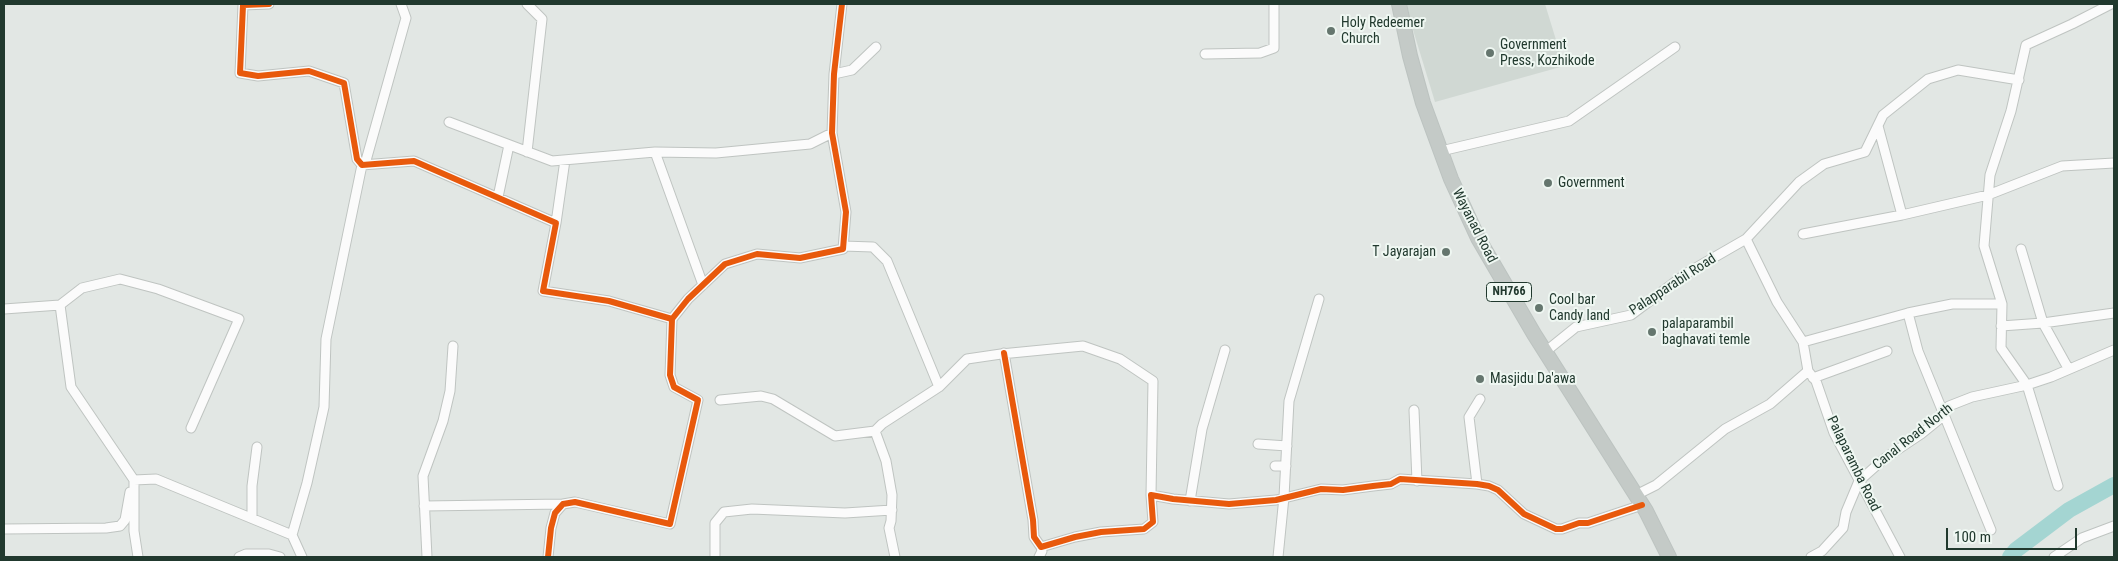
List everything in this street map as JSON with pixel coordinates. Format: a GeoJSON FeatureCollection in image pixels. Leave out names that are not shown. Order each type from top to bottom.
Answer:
{"type":"FeatureCollection","features":[{"type":"Feature","properties":{"kind":"highway","name":"Wayanad Road"},"geometry":{"type":"LineString","coordinates":[[1399,4],[1420,93],[1451,179],[1478,238],[1545,352],[1639,500],[1669,557]]}},
{"type":"Feature","properties":{"kind":"street"},"geometry":{"type":"LineString","coordinates":[[269,4],[243,4],[240,73],[258,76],[309,71],[344,83],[356,159],[364,165],[414,161],[556,223]]}},
{"type":"Feature","properties":{"kind":"street"},"geometry":{"type":"LineString","coordinates":[[302,557],[292,535],[307,484],[324,407],[326,339],[364,165],[406,18],[401,4]]}},
{"type":"Feature","properties":{"kind":"street"},"geometry":{"type":"LineString","coordinates":[[527,4],[542,19],[527,152]]}},
{"type":"Feature","properties":{"kind":"street"},"geometry":{"type":"LineString","coordinates":[[424,506],[563,504],[575,502],[670,524],[698,400],[674,387],[670,375],[672,319],[725,264],[757,254],[800,258],[843,249],[846,212],[832,133],[834,74],[842,4]]}},
{"type":"Feature","properties":{"kind":"street"},"geometry":{"type":"LineString","coordinates":[[1205,54],[1260,53],[1274,48],[1274,4]]}},
{"type":"Feature","properties":{"kind":"street"},"geometry":{"type":"LineString","coordinates":[[2058,486],[2027,385],[2001,348],[2002,304],[1984,246],[1990,175],[2018,80],[2026,44],[2111,4]]}},
{"type":"Feature","properties":{"kind":"street"},"geometry":{"type":"LineString","coordinates":[[834,74],[852,70],[876,47]]}},
{"type":"Feature","properties":{"kind":"street"},"geometry":{"type":"LineString","coordinates":[[1440,150],[1569,121],[1675,47]]}},
{"type":"Feature","properties":{"kind":"street","name":"Palapparabil Road"},"geometry":{"type":"LineString","coordinates":[[1545,352],[1576,327],[1632,315],[1687,273],[1746,238],[1799,182],[1824,164],[1865,152],[1883,114],[1928,79],[1958,70],[2018,80]]}},
{"type":"Feature","properties":{"kind":"street"},"geometry":{"type":"LineString","coordinates":[[449,122],[552,161],[655,152],[716,153],[810,144],[832,133]]}},
{"type":"Feature","properties":{"kind":"street"},"geometry":{"type":"LineString","coordinates":[[1878,126],[1902,215]]}},
{"type":"Feature","properties":{"kind":"street"},"geometry":{"type":"LineString","coordinates":[[498,197],[509,145]]}},
{"type":"Feature","properties":{"kind":"street"},"geometry":{"type":"LineString","coordinates":[[655,152],[703,285]]}},
{"type":"Feature","properties":{"kind":"street"},"geometry":{"type":"LineString","coordinates":[[565,160],[556,223],[542,291],[609,301],[672,319]]}},
{"type":"Feature","properties":{"kind":"street"},"geometry":{"type":"LineString","coordinates":[[1803,234],[1902,215],[1988,195],[2062,166],[2114,163]]}},
{"type":"Feature","properties":{"kind":"street"},"geometry":{"type":"LineString","coordinates":[[1746,238],[1777,302],[1803,342],[1908,313],[1952,304],[2002,304]]}},
{"type":"Feature","properties":{"kind":"street"},"geometry":{"type":"LineString","coordinates":[[843,246],[873,247],[887,261],[939,387]]}},
{"type":"Feature","properties":{"kind":"street"},"geometry":{"type":"LineString","coordinates":[[2022,249],[2043,322],[2068,368]]}},
{"type":"Feature","properties":{"kind":"street"},"geometry":{"type":"LineString","coordinates":[[4,309],[60,305],[82,288],[120,279],[158,289],[238,319],[190,428]]}},
{"type":"Feature","properties":{"kind":"street"},"geometry":{"type":"LineString","coordinates":[[1278,557],[1284,497],[1289,401],[1319,299]]}},
{"type":"Feature","properties":{"kind":"street"},"geometry":{"type":"LineString","coordinates":[[60,305],[71,387],[134,480],[134,531],[138,557]]}},
{"type":"Feature","properties":{"kind":"street"},"geometry":{"type":"LineString","coordinates":[[1908,313],[1918,351],[1991,530]]}},
{"type":"Feature","properties":{"kind":"street"},"geometry":{"type":"LineString","coordinates":[[2001,326],[2114,313]]}},
{"type":"Feature","properties":{"kind":"street","name":"Palaparamba Road"},"geometry":{"type":"LineString","coordinates":[[1803,342],[1811,374],[1834,433],[1900,557]]}},
{"type":"Feature","properties":{"kind":"street"},"geometry":{"type":"LineString","coordinates":[[427,557],[423,476],[443,421],[450,391],[453,346]]}},
{"type":"Feature","properties":{"kind":"street"},"geometry":{"type":"LineString","coordinates":[[720,400],[761,396],[774,399],[835,436],[875,431],[882,424],[939,387],[967,360],[1004,354],[1083,346],[1120,358],[1153,381],[1151,494],[1153,522],[1144,529],[1101,532],[1041,547]]}},
{"type":"Feature","properties":{"kind":"street"},"geometry":{"type":"LineString","coordinates":[[1190,501],[1202,428],[1225,350]]}},
{"type":"Feature","properties":{"kind":"street","name":"Canal Road North"},"geometry":{"type":"LineString","coordinates":[[1812,557],[1822,550],[1843,528],[1846,512],[1859,481],[1885,458],[1921,434],[1942,417],[1944,411],[1949,406],[1972,397],[2027,385],[2051,377],[2068,368],[2114,350]]}},
{"type":"Feature","properties":{"kind":"street"},"geometry":{"type":"LineString","coordinates":[[1151,494],[1190,501],[1229,504],[1263,502],[1321,489],[1343,490],[1391,484],[1400,479],[1431,480],[1489,486],[1498,490],[1524,514],[1556,529],[1562,529],[1579,523],[1588,523],[1639,500],[1725,429],[1770,404],[1811,374],[1886,351]]}},
{"type":"Feature","properties":{"kind":"street"},"geometry":{"type":"LineString","coordinates":[[1004,354],[1033,520],[1034,537],[1042,551],[1039,557]]}},
{"type":"Feature","properties":{"kind":"street"},"geometry":{"type":"LineString","coordinates":[[1476,484],[1469,417],[1480,399]]}},
{"type":"Feature","properties":{"kind":"street"},"geometry":{"type":"LineString","coordinates":[[1414,410],[1417,481]]}},
{"type":"Feature","properties":{"kind":"street"},"geometry":{"type":"LineString","coordinates":[[875,431],[886,461],[892,495],[889,528],[895,557]]}},
{"type":"Feature","properties":{"kind":"street"},"geometry":{"type":"LineString","coordinates":[[1258,444],[1287,446]]}},
{"type":"Feature","properties":{"kind":"street"},"geometry":{"type":"LineString","coordinates":[[252,518],[252,486],[256,447]]}},
{"type":"Feature","properties":{"kind":"street"},"geometry":{"type":"LineString","coordinates":[[1275,466],[1286,466]]}},
{"type":"Feature","properties":{"kind":"street"},"geometry":{"type":"LineString","coordinates":[[134,480],[156,479],[292,535]]}},
{"type":"Feature","properties":{"kind":"street"},"geometry":{"type":"LineString","coordinates":[[4,529],[106,528],[120,526],[124,520],[134,480]]}},
{"type":"Feature","properties":{"kind":"street"},"geometry":{"type":"LineString","coordinates":[[548,557],[551,528],[555,513],[563,504]]}},
{"type":"Feature","properties":{"kind":"street"},"geometry":{"type":"LineString","coordinates":[[715,557],[715,523],[724,512],[752,509],[845,513],[892,510]]}},
{"type":"Feature","properties":{"kind":"street"},"geometry":{"type":"LineString","coordinates":[[2054,557],[2082,538],[2114,526]]}},
{"type":"Feature","properties":{"kind":"street"},"geometry":{"type":"LineString","coordinates":[[239,557],[246,554],[269,554],[280,557]]}},
{"type":"Feature","properties":{"kind":"shaded area"},"geometry":{"type":"Polygon","coordinates":[[[1407,4],[1545,4],[1564,66],[1435,102],[1410,20],[1407,4]]]}},
{"type":"Feature","properties":{"kind":"waterway"},"geometry":{"type":"LineString","coordinates":[[2010,557],[2016,550],[2069,510],[2114,485]]}},
{"type":"Feature","properties":{"kind":"cycle path"},"geometry":{"type":"LineString","coordinates":[[269,4],[243,5],[240,73],[258,76],[309,71],[344,83],[357,159],[362,165],[414,161],[556,223],[543,291],[609,301],[672,319]]}},
{"type":"Feature","properties":{"kind":"cycle path"},"geometry":{"type":"LineString","coordinates":[[548,557],[551,528],[555,513],[563,504],[575,502],[670,524],[698,400],[674,387],[670,375],[672,319],[688,299],[725,264],[757,254],[800,258],[843,249],[846,212],[832,133],[834,74],[842,4]]}},
{"type":"Feature","properties":{"kind":"cycle path"},"geometry":{"type":"LineString","coordinates":[[1004,353],[1033,520],[1034,537],[1041,547],[1101,532],[1144,529],[1153,522],[1151,495],[1229,504],[1276,500],[1321,489],[1343,490],[1391,484],[1400,479],[1477,484],[1498,490],[1524,514],[1556,529],[1562,529],[1579,523],[1588,523],[1642,505]]}},
{"type":"Feature","properties":{"kind":"place","name":"Holy Redeemer Church"},"geometry":{"type":"Point","coordinates":[1331,31]}},
{"type":"Feature","properties":{"kind":"place","name":"Government Press, Kozhikode"},"geometry":{"type":"Point","coordinates":[1490,53]}},
{"type":"Feature","properties":{"kind":"place","name":"Government"},"geometry":{"type":"Point","coordinates":[1548,183]}},
{"type":"Feature","properties":{"kind":"place","name":"T Jayarajan"},"geometry":{"type":"Point","coordinates":[1446,252]}},
{"type":"Feature","properties":{"kind":"place","name":"Cool bar Candy land"},"geometry":{"type":"Point","coordinates":[1539,308]}},
{"type":"Feature","properties":{"kind":"place","name":"palaparambil baghavati temle"},"geometry":{"type":"Point","coordinates":[1652,332]}},
{"type":"Feature","properties":{"kind":"place","name":"Masjidu Da'awa"},"geometry":{"type":"Point","coordinates":[1480,379]}}]}
